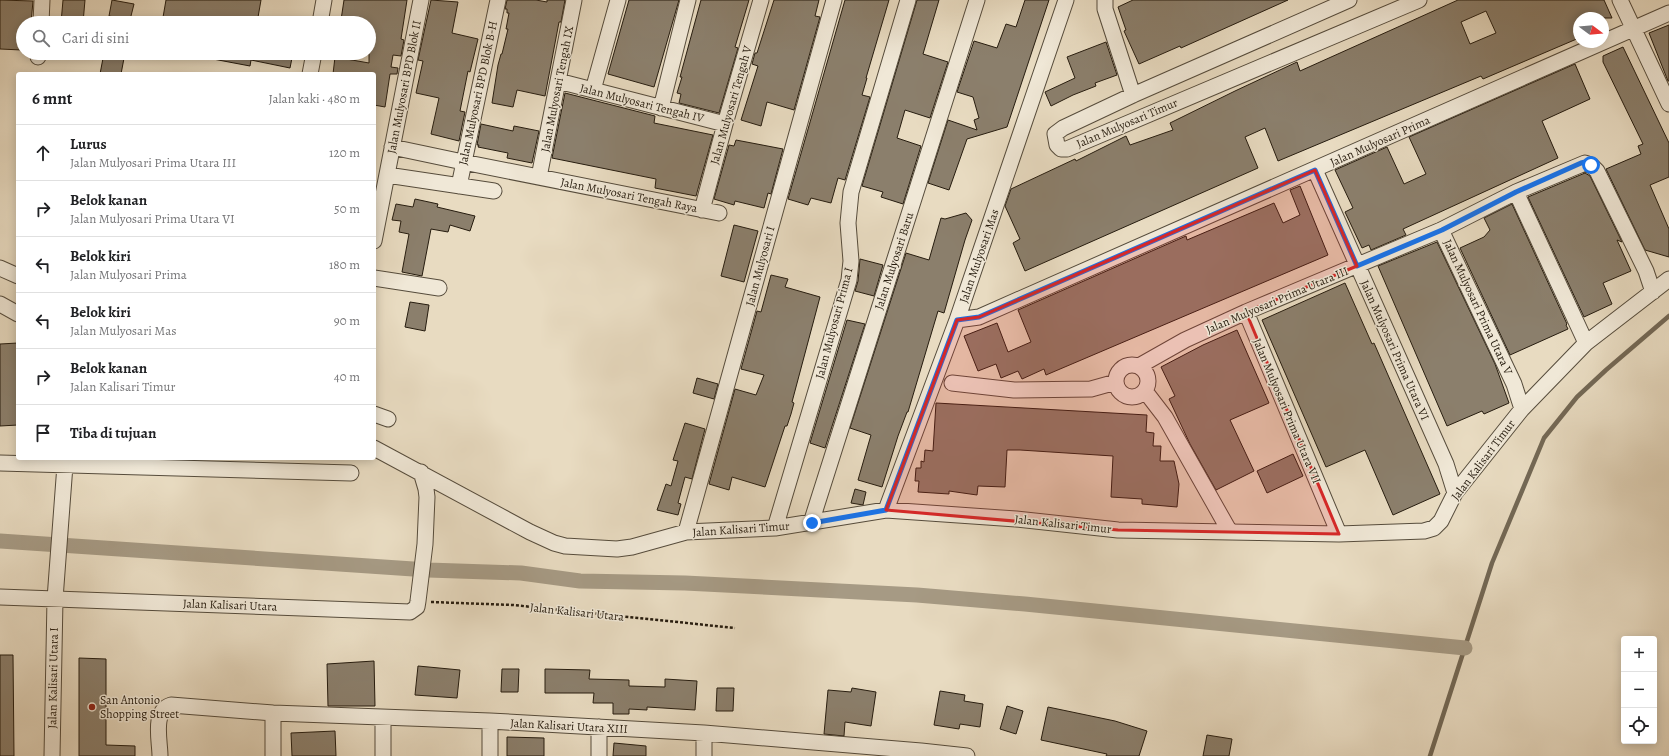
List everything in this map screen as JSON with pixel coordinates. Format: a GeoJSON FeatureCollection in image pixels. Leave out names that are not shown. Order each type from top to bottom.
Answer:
{"type":"FeatureCollection","features":[{"type":"Feature","properties":{"kind":"street"},"geometry":{"type":"LineString","coordinates":[[41,16],[42,0]]}},
{"type":"Feature","properties":{"kind":"street"},"geometry":{"type":"LineString","coordinates":[[321,16],[324,0]]}},
{"type":"Feature","properties":{"kind":"street","name":"Jalan Mulyosari BPD Blok II"},"geometry":{"type":"LineString","coordinates":[[376,230],[422,0]]}},
{"type":"Feature","properties":{"kind":"street","name":"Jalan Mulyosari BPD Blok B-H"},"geometry":{"type":"LineString","coordinates":[[459,186],[498,0]]}},
{"type":"Feature","properties":{"kind":"street","name":"Jalan Mulyosari Tengah IX"},"geometry":{"type":"LineString","coordinates":[[539,177],[574,0]]}},
{"type":"Feature","properties":{"kind":"street"},"geometry":{"type":"LineString","coordinates":[[593,90],[618,0]]}},
{"type":"Feature","properties":{"kind":"street"},"geometry":{"type":"LineString","coordinates":[[661,108],[688,0]]}},
{"type":"Feature","properties":{"kind":"street","name":"Jalan Mulyosari Tengah V"},"geometry":{"type":"LineString","coordinates":[[702,210],[761,0]]}},
{"type":"Feature","properties":{"kind":"street","name":"Jalan Mulyosari I"},"geometry":{"type":"LineString","coordinates":[[686,532],[834,0]]}},
{"type":"Feature","properties":{"kind":"street","name":"Jalan Mulyosari Prima I"},"geometry":{"type":"LineString","coordinates":[[775,528],[849,280],[851,261],[848,224],[851,192],[908,0]]}},
{"type":"Feature","properties":{"kind":"street","name":"Jalan Mulyosari Baru"},"geometry":{"type":"LineString","coordinates":[[812,523],[977,0]]}},
{"type":"Feature","properties":{"kind":"street","name":"Jalan Mulyosari Mas"},"geometry":{"type":"LineString","coordinates":[[886,510],[957,320],[1066,0]]}},
{"type":"Feature","properties":{"kind":"street"},"geometry":{"type":"LineString","coordinates":[[1105,0],[1105,9],[1133,95]]}},
{"type":"Feature","properties":{"kind":"street","name":"Jalan Mulyosari Timur"},"geometry":{"type":"LineString","coordinates":[[1349,0],[1133,95],[1057,131],[1055,137],[1057,145],[1061,148],[1067,148],[1419,0]]}},
{"type":"Feature","properties":{"kind":"street"},"geometry":{"type":"LineString","coordinates":[[1620,0],[1669,104]]}},
{"type":"Feature","properties":{"kind":"street","name":"Jalan Mulyosari Prima"},"geometry":{"type":"LineString","coordinates":[[957,320],[979,317],[1669,13]]}},
{"type":"Feature","properties":{"kind":"street"},"geometry":{"type":"LineString","coordinates":[[1266,36],[1276,60]]}},
{"type":"Feature","properties":{"kind":"street"},"geometry":{"type":"LineString","coordinates":[[310,72],[313,60]]}},
{"type":"Feature","properties":{"kind":"street","name":"Jalan Mulyosari Tengah IV"},"geometry":{"type":"LineString","coordinates":[[558,81],[725,124]]}},
{"type":"Feature","properties":{"kind":"street","name":"Jalan Mulyosari Tengah Raya"},"geometry":{"type":"LineString","coordinates":[[392,147],[719,213]]}},
{"type":"Feature","properties":{"kind":"street","name":"Jalan Mulyosari Prima Utara III"},"geometry":{"type":"LineString","coordinates":[[1139,366],[1185,340],[1246,312],[1442,230],[1516,192],[1585,162],[1597,171],[1646,271],[1654,292]]}},
{"type":"Feature","properties":{"kind":"street","name":"Jalan Mulyosari Prima Utara VI"},"geometry":{"type":"LineString","coordinates":[[1315,170],[1446,464],[1455,493]]}},
{"type":"Feature","properties":{"kind":"street"},"geometry":{"type":"LineString","coordinates":[[386,175],[494,191]]}},
{"type":"Feature","properties":{"kind":"street"},"geometry":{"type":"LineString","coordinates":[[1516,192],[1586,343]]}},
{"type":"Feature","properties":{"kind":"street","name":"Jalan Mulyosari Prima Utara V"},"geometry":{"type":"LineString","coordinates":[[1442,230],[1514,384],[1522,409]]}},
{"type":"Feature","properties":{"kind":"street"},"geometry":{"type":"LineString","coordinates":[[0,268],[16,275]]}},
{"type":"Feature","properties":{"kind":"street"},"geometry":{"type":"LineString","coordinates":[[376,278],[439,288]]}},
{"type":"Feature","properties":{"kind":"street","name":"Jalan Kalisari Timur"},"geometry":{"type":"LineString","coordinates":[[376,449],[530,532],[564,546],[617,549],[632,547],[686,532],[775,528],[886,510],[1016,519],[1118,530],[1227,527],[1339,534],[1420,532],[1429,530],[1441,521],[1455,493],[1522,409],[1586,343],[1669,279]]}},
{"type":"Feature","properties":{"kind":"street"},"geometry":{"type":"LineString","coordinates":[[0,304],[16,313]]}},
{"type":"Feature","properties":{"kind":"street","name":"Jalan Mulyosari Prima Utara VII"},"geometry":{"type":"LineString","coordinates":[[1246,312],[1339,534]]}},
{"type":"Feature","properties":{"kind":"street"},"geometry":{"type":"LineString","coordinates":[[1128,364],[1139,366],[1147,374],[1148,386],[1145,391],[1137,396],[1127,396],[1119,391],[1116,382],[1116,376],[1123,367],[1128,364]]}},
{"type":"Feature","properties":{"kind":"street"},"geometry":{"type":"LineString","coordinates":[[952,384],[1014,390],[1092,389],[1116,382]]}},
{"type":"Feature","properties":{"kind":"street"},"geometry":{"type":"LineString","coordinates":[[1145,391],[1166,417],[1227,527]]}},
{"type":"Feature","properties":{"kind":"street"},"geometry":{"type":"LineString","coordinates":[[0,463],[149,463],[351,473]]}},
{"type":"Feature","properties":{"kind":"street","name":"Jalan Kalisari Utara I"},"geometry":{"type":"LineString","coordinates":[[52,756],[55,596],[63,488],[63,463]]}},
{"type":"Feature","properties":{"kind":"street"},"geometry":{"type":"LineString","coordinates":[[418,601],[425,544],[427,497],[420,472]]}},
{"type":"Feature","properties":{"kind":"street","name":"Jalan Kalisari Utara"},"geometry":{"type":"LineString","coordinates":[[0,597],[55,596],[406,612],[414,610],[417,607],[418,601]]}},
{"type":"Feature","properties":{"kind":"street","name":"Jalan Kalisari Utara XIII"},"geometry":{"type":"LineString","coordinates":[[160,756],[159,717],[166,706],[171,705],[273,713],[490,721],[704,733],[815,749],[967,756]]}},
{"type":"Feature","properties":{"kind":"street"},"geometry":{"type":"LineString","coordinates":[[272,756],[273,713]]}},
{"type":"Feature","properties":{"kind":"street"},"geometry":{"type":"LineString","coordinates":[[383,718],[383,756]]}},
{"type":"Feature","properties":{"kind":"street"},"geometry":{"type":"LineString","coordinates":[[490,721],[490,756]]}},
{"type":"Feature","properties":{"kind":"street"},"geometry":{"type":"LineString","coordinates":[[599,727],[599,756]]}},
{"type":"Feature","properties":{"kind":"street"},"geometry":{"type":"LineString","coordinates":[[704,733],[704,756]]}},
{"type":"Feature","properties":{"kind":"path","name":"Jalan Kalisari Utara"},"geometry":{"type":"LineString","coordinates":[[418,601],[513,605],[735,628]]}},
{"type":"Feature","properties":{"kind":"highlighted area"},"geometry":{"type":"Polygon","coordinates":[[[1315,170],[1357,266],[1246,312],[1339,534],[1118,530],[886,510],[957,320],[979,317],[1315,170]]]}},
{"type":"Feature","properties":{"kind":"building"},"geometry":{"type":"Polygon","coordinates":[[[0,0],[33,1],[32,16],[16,16],[16,50],[0,49],[0,0]]]}},
{"type":"Feature","properties":{"kind":"building"},"geometry":{"type":"Polygon","coordinates":[[[63,0],[85,0],[84,16],[62,16],[63,0]]]}},
{"type":"Feature","properties":{"kind":"building"},"geometry":{"type":"Polygon","coordinates":[[[112,0],[134,4],[131,16],[109,16],[112,0]]]}},
{"type":"Feature","properties":{"kind":"building"},"geometry":{"type":"Polygon","coordinates":[[[166,0],[261,0],[258,16],[163,16],[166,0]]]}},
{"type":"Feature","properties":{"kind":"building"},"geometry":{"type":"Polygon","coordinates":[[[344,0],[407,0],[401,39],[404,40],[401,56],[393,55],[391,67],[398,68],[397,74],[390,74],[385,107],[376,105],[376,72],[333,72],[335,60],[352,60],[369,63],[369,60],[376,60],[376,16],[342,16],[344,0]]]}},
{"type":"Feature","properties":{"kind":"building"},"geometry":{"type":"Polygon","coordinates":[[[431,0],[458,2],[452,33],[478,39],[470,72],[468,71],[460,111],[465,112],[459,141],[431,134],[439,98],[416,93],[423,61],[418,60],[431,0]]]}},
{"type":"Feature","properties":{"kind":"building"},"geometry":{"type":"Polygon","coordinates":[[[507,0],[536,0],[547,2],[547,0],[565,0],[561,22],[559,22],[545,96],[517,90],[513,107],[492,103],[498,65],[508,29],[506,29],[509,13],[507,13],[507,9],[505,9],[507,0]]]}},
{"type":"Feature","properties":{"kind":"building"},"geometry":{"type":"Polygon","coordinates":[[[629,0],[679,0],[654,87],[608,74],[629,0]]]}},
{"type":"Feature","properties":{"kind":"building"},"geometry":{"type":"Polygon","coordinates":[[[701,0],[749,0],[735,47],[738,48],[719,113],[679,103],[681,94],[677,93],[701,0]]]}},
{"type":"Feature","properties":{"kind":"building"},"geometry":{"type":"Polygon","coordinates":[[[774,0],[819,0],[815,16],[820,17],[794,110],[767,102],[761,126],[741,120],[758,66],[752,64],[755,53],[757,53],[774,0]]]}},
{"type":"Feature","properties":{"kind":"building"},"geometry":{"type":"Polygon","coordinates":[[[845,0],[889,0],[862,95],[870,97],[845,180],[838,178],[831,203],[811,198],[808,205],[788,199],[845,0]]]}},
{"type":"Feature","properties":{"kind":"building"},"geometry":{"type":"Polygon","coordinates":[[[917,0],[939,0],[923,54],[948,62],[930,118],[905,110],[897,138],[921,146],[903,204],[881,197],[883,192],[862,186],[917,0]]]}},
{"type":"Feature","properties":{"kind":"building"},"geometry":{"type":"Polygon","coordinates":[[[1025,0],[1049,0],[1007,127],[967,139],[949,190],[928,183],[948,120],[977,130],[974,120],[979,118],[973,97],[957,92],[974,41],[997,48],[1006,24],[1016,27],[1025,0]]]}},
{"type":"Feature","properties":{"kind":"building"},"geometry":{"type":"Polygon","coordinates":[[[1133,0],[1288,0],[1181,48],[1180,46],[1139,64],[1124,31],[1126,30],[1118,7],[1133,0]]]}},
{"type":"Feature","properties":{"kind":"building"},"geometry":{"type":"Polygon","coordinates":[[[1458,0],[1604,0],[1612,18],[1609,18],[1609,12],[1573,12],[1573,41],[1483,79],[1481,76],[1278,161],[1265,128],[1245,137],[1258,168],[1025,271],[1013,243],[1020,239],[1005,206],[1011,189],[1075,159],[1076,161],[1126,136],[1130,145],[1173,130],[1170,123],[1297,62],[1300,71],[1458,0]],[[1486,11],[1461,22],[1470,44],[1496,33],[1486,11]]]}},
{"type":"Feature","properties":{"kind":"building"},"geometry":{"type":"Polygon","coordinates":[[[1669,25],[1669,81],[1668,81],[1649,33],[1669,25]]]}},
{"type":"Feature","properties":{"kind":"building"},"geometry":{"type":"Polygon","coordinates":[[[1106,42],[1117,75],[1095,83],[1096,86],[1051,106],[1045,92],[1075,78],[1067,57],[1106,42]]]}},
{"type":"Feature","properties":{"kind":"building"},"geometry":{"type":"Polygon","coordinates":[[[1623,47],[1669,143],[1669,177],[1650,185],[1669,229],[1669,257],[1645,250],[1606,169],[1641,154],[1638,146],[1643,144],[1603,62],[1603,56],[1623,47]]]}},
{"type":"Feature","properties":{"kind":"building"},"geometry":{"type":"Polygon","coordinates":[[[103,60],[124,60],[121,72],[100,72],[103,60]]]}},
{"type":"Feature","properties":{"kind":"building"},"geometry":{"type":"Polygon","coordinates":[[[218,60],[251,60],[250,66],[218,60]]]}},
{"type":"Feature","properties":{"kind":"building"},"geometry":{"type":"Polygon","coordinates":[[[251,60],[292,60],[290,68],[251,60]]]}},
{"type":"Feature","properties":{"kind":"building"},"geometry":{"type":"Polygon","coordinates":[[[1575,64],[1590,99],[1542,121],[1558,158],[1403,229],[1406,235],[1371,250],[1369,245],[1362,248],[1345,212],[1353,208],[1335,170],[1387,147],[1404,184],[1426,174],[1409,137],[1575,64]]]}},
{"type":"Feature","properties":{"kind":"building"},"geometry":{"type":"Polygon","coordinates":[[[565,93],[655,116],[654,123],[713,135],[696,196],[655,188],[656,179],[552,158],[565,93]]]}},
{"type":"Feature","properties":{"kind":"building"},"geometry":{"type":"Polygon","coordinates":[[[481,124],[513,131],[514,126],[539,131],[532,163],[507,158],[508,153],[478,147],[479,145],[477,145],[481,124]]]}},
{"type":"Feature","properties":{"kind":"building"},"geometry":{"type":"Polygon","coordinates":[[[736,140],[783,149],[771,194],[768,193],[764,208],[735,201],[734,205],[714,199],[729,145],[734,146],[736,140]]]}},
{"type":"Feature","properties":{"kind":"building"},"geometry":{"type":"Polygon","coordinates":[[[1585,173],[1590,176],[1622,242],[1617,240],[1631,271],[1603,283],[1612,304],[1584,317],[1528,197],[1585,173]]]}},
{"type":"Feature","properties":{"kind":"building"},"geometry":{"type":"Polygon","coordinates":[[[1300,186],[1328,255],[1046,375],[1044,369],[1022,379],[1018,371],[1001,378],[996,364],[978,371],[964,336],[997,323],[1008,352],[1031,342],[1018,310],[1186,236],[1187,240],[1274,203],[1283,223],[1300,215],[1290,190],[1300,186]]]}},
{"type":"Feature","properties":{"kind":"building"},"geometry":{"type":"Polygon","coordinates":[[[415,199],[438,204],[437,207],[475,216],[470,231],[450,225],[448,232],[431,229],[422,276],[402,272],[409,234],[399,232],[401,221],[392,220],[396,204],[413,207],[415,199]]]}},
{"type":"Feature","properties":{"kind":"building"},"geometry":{"type":"Polygon","coordinates":[[[1512,204],[1568,329],[1510,355],[1460,248],[1484,237],[1490,230],[1484,218],[1512,204]]]}},
{"type":"Feature","properties":{"kind":"building"},"geometry":{"type":"Polygon","coordinates":[[[966,213],[972,220],[944,313],[938,311],[908,412],[898,436],[882,487],[858,480],[871,435],[850,428],[906,253],[929,260],[941,218],[945,219],[966,213]]]}},
{"type":"Feature","properties":{"kind":"building"},"geometry":{"type":"Polygon","coordinates":[[[734,225],[758,231],[744,282],[721,276],[734,225]]]}},
{"type":"Feature","properties":{"kind":"building"},"geometry":{"type":"Polygon","coordinates":[[[1437,242],[1495,364],[1509,403],[1484,414],[1482,411],[1447,426],[1378,266],[1437,242]]]}},
{"type":"Feature","properties":{"kind":"building"},"geometry":{"type":"Polygon","coordinates":[[[860,259],[883,265],[874,296],[855,291],[858,281],[860,259]]]}},
{"type":"Feature","properties":{"kind":"building"},"geometry":{"type":"Polygon","coordinates":[[[771,275],[788,279],[785,287],[820,297],[792,402],[794,403],[791,414],[787,426],[785,426],[765,487],[732,477],[729,490],[709,484],[735,389],[756,395],[764,375],[741,369],[757,311],[761,312],[771,275]]]}},
{"type":"Feature","properties":{"kind":"building"},"geometry":{"type":"Polygon","coordinates":[[[1345,283],[1372,344],[1374,343],[1440,494],[1393,515],[1365,450],[1326,467],[1262,320],[1345,283]]]}},
{"type":"Feature","properties":{"kind":"building"},"geometry":{"type":"Polygon","coordinates":[[[410,302],[429,305],[425,331],[405,327],[410,302]]]}},
{"type":"Feature","properties":{"kind":"building"},"geometry":{"type":"Polygon","coordinates":[[[847,320],[865,324],[825,448],[810,443],[847,320]]]}},
{"type":"Feature","properties":{"kind":"building"},"geometry":{"type":"Polygon","coordinates":[[[1237,330],[1269,403],[1230,420],[1254,471],[1216,490],[1190,444],[1169,399],[1175,396],[1161,367],[1203,345],[1237,330]]]}},
{"type":"Feature","properties":{"kind":"building"},"geometry":{"type":"Polygon","coordinates":[[[16,343],[16,425],[0,426],[0,344],[16,343]]]}},
{"type":"Feature","properties":{"kind":"building"},"geometry":{"type":"Polygon","coordinates":[[[697,378],[718,384],[714,399],[693,393],[697,378]]]}},
{"type":"Feature","properties":{"kind":"building"},"geometry":{"type":"Polygon","coordinates":[[[936,403],[1147,415],[1146,432],[1154,433],[1153,446],[1161,446],[1160,461],[1174,461],[1179,484],[1177,507],[1142,504],[1142,499],[1111,497],[1113,456],[1020,450],[1007,450],[1005,487],[978,486],[977,495],[949,491],[949,494],[918,492],[919,481],[915,481],[916,468],[921,468],[921,461],[924,462],[925,450],[933,451],[936,403]]]}},
{"type":"Feature","properties":{"kind":"building"},"geometry":{"type":"Polygon","coordinates":[[[685,423],[705,429],[692,479],[685,477],[678,503],[681,504],[678,515],[657,510],[666,484],[671,486],[678,461],[673,460],[685,423]]]}},
{"type":"Feature","properties":{"kind":"building"},"geometry":{"type":"Polygon","coordinates":[[[1293,454],[1303,476],[1267,493],[1257,471],[1293,454]]]}},
{"type":"Feature","properties":{"kind":"building"},"geometry":{"type":"Polygon","coordinates":[[[855,489],[866,492],[863,505],[851,503],[855,489]]]}},
{"type":"Feature","properties":{"kind":"building"},"geometry":{"type":"Polygon","coordinates":[[[0,655],[13,655],[14,756],[0,756],[0,655]]]}},
{"type":"Feature","properties":{"kind":"building","name":"San Antonio Shopping Street"},"geometry":{"type":"Polygon","coordinates":[[[79,658],[106,659],[106,745],[135,746],[135,756],[79,756],[79,658]]]}},
{"type":"Feature","properties":{"kind":"building"},"geometry":{"type":"Polygon","coordinates":[[[374,661],[375,706],[328,706],[327,664],[374,661]]]}},
{"type":"Feature","properties":{"kind":"building"},"geometry":{"type":"Polygon","coordinates":[[[418,666],[460,670],[457,698],[415,695],[418,666]]]}},
{"type":"Feature","properties":{"kind":"building"},"geometry":{"type":"Polygon","coordinates":[[[502,669],[519,669],[518,692],[501,692],[502,669]]]}},
{"type":"Feature","properties":{"kind":"building"},"geometry":{"type":"Polygon","coordinates":[[[545,669],[590,670],[589,679],[629,680],[629,686],[665,687],[665,679],[697,681],[695,710],[647,707],[647,710],[629,709],[629,714],[613,714],[613,703],[593,703],[594,693],[545,693],[545,669]]]}},
{"type":"Feature","properties":{"kind":"building"},"geometry":{"type":"Polygon","coordinates":[[[717,688],[734,688],[733,711],[716,711],[717,688]]]}},
{"type":"Feature","properties":{"kind":"building"},"geometry":{"type":"Polygon","coordinates":[[[852,688],[876,692],[871,726],[845,722],[844,736],[824,734],[828,690],[851,692],[852,688]]]}},
{"type":"Feature","properties":{"kind":"building"},"geometry":{"type":"Polygon","coordinates":[[[940,691],[965,695],[964,701],[983,704],[980,727],[960,724],[959,729],[934,725],[940,691]]]}},
{"type":"Feature","properties":{"kind":"building"},"geometry":{"type":"Polygon","coordinates":[[[1007,706],[1023,711],[1016,734],[1000,729],[1007,706]]]}},
{"type":"Feature","properties":{"kind":"building"},"geometry":{"type":"Polygon","coordinates":[[[1048,707],[1115,721],[1147,731],[1139,756],[1106,756],[1107,754],[1041,740],[1048,707]]]}},
{"type":"Feature","properties":{"kind":"building"},"geometry":{"type":"Polygon","coordinates":[[[335,731],[336,756],[292,756],[291,733],[335,731]]]}},
{"type":"Feature","properties":{"kind":"building"},"geometry":{"type":"Polygon","coordinates":[[[1207,735],[1232,739],[1229,756],[1203,756],[1207,735]]]}},
{"type":"Feature","properties":{"kind":"building"},"geometry":{"type":"Polygon","coordinates":[[[507,737],[544,738],[544,756],[507,756],[507,737]]]}},
{"type":"Feature","properties":{"kind":"building"},"geometry":{"type":"Polygon","coordinates":[[[614,743],[646,746],[646,756],[613,756],[614,743]]]}},
{"type":"Feature","properties":{"kind":"waterway"},"geometry":{"type":"LineString","coordinates":[[1430,756],[1492,563],[1544,438],[1577,397],[1669,316]]}},
{"type":"Feature","properties":{"kind":"waterway"},"geometry":{"type":"LineString","coordinates":[[0,541],[428,570],[521,573],[580,581],[685,583],[917,595],[1025,604],[1465,648]]}},
{"type":"Feature","properties":{"kind":"place","name":"San Antonio Shopping Street"},"geometry":{"type":"Point","coordinates":[92,707]}},
{"type":"Feature","properties":{"kind":"route"},"geometry":{"type":"LineString","coordinates":[[812,523],[886,510],[957,320],[979,317],[1315,170],[1357,266],[1442,230],[1516,192],[1581,163],[1585,162],[1591,165]]}}]}
